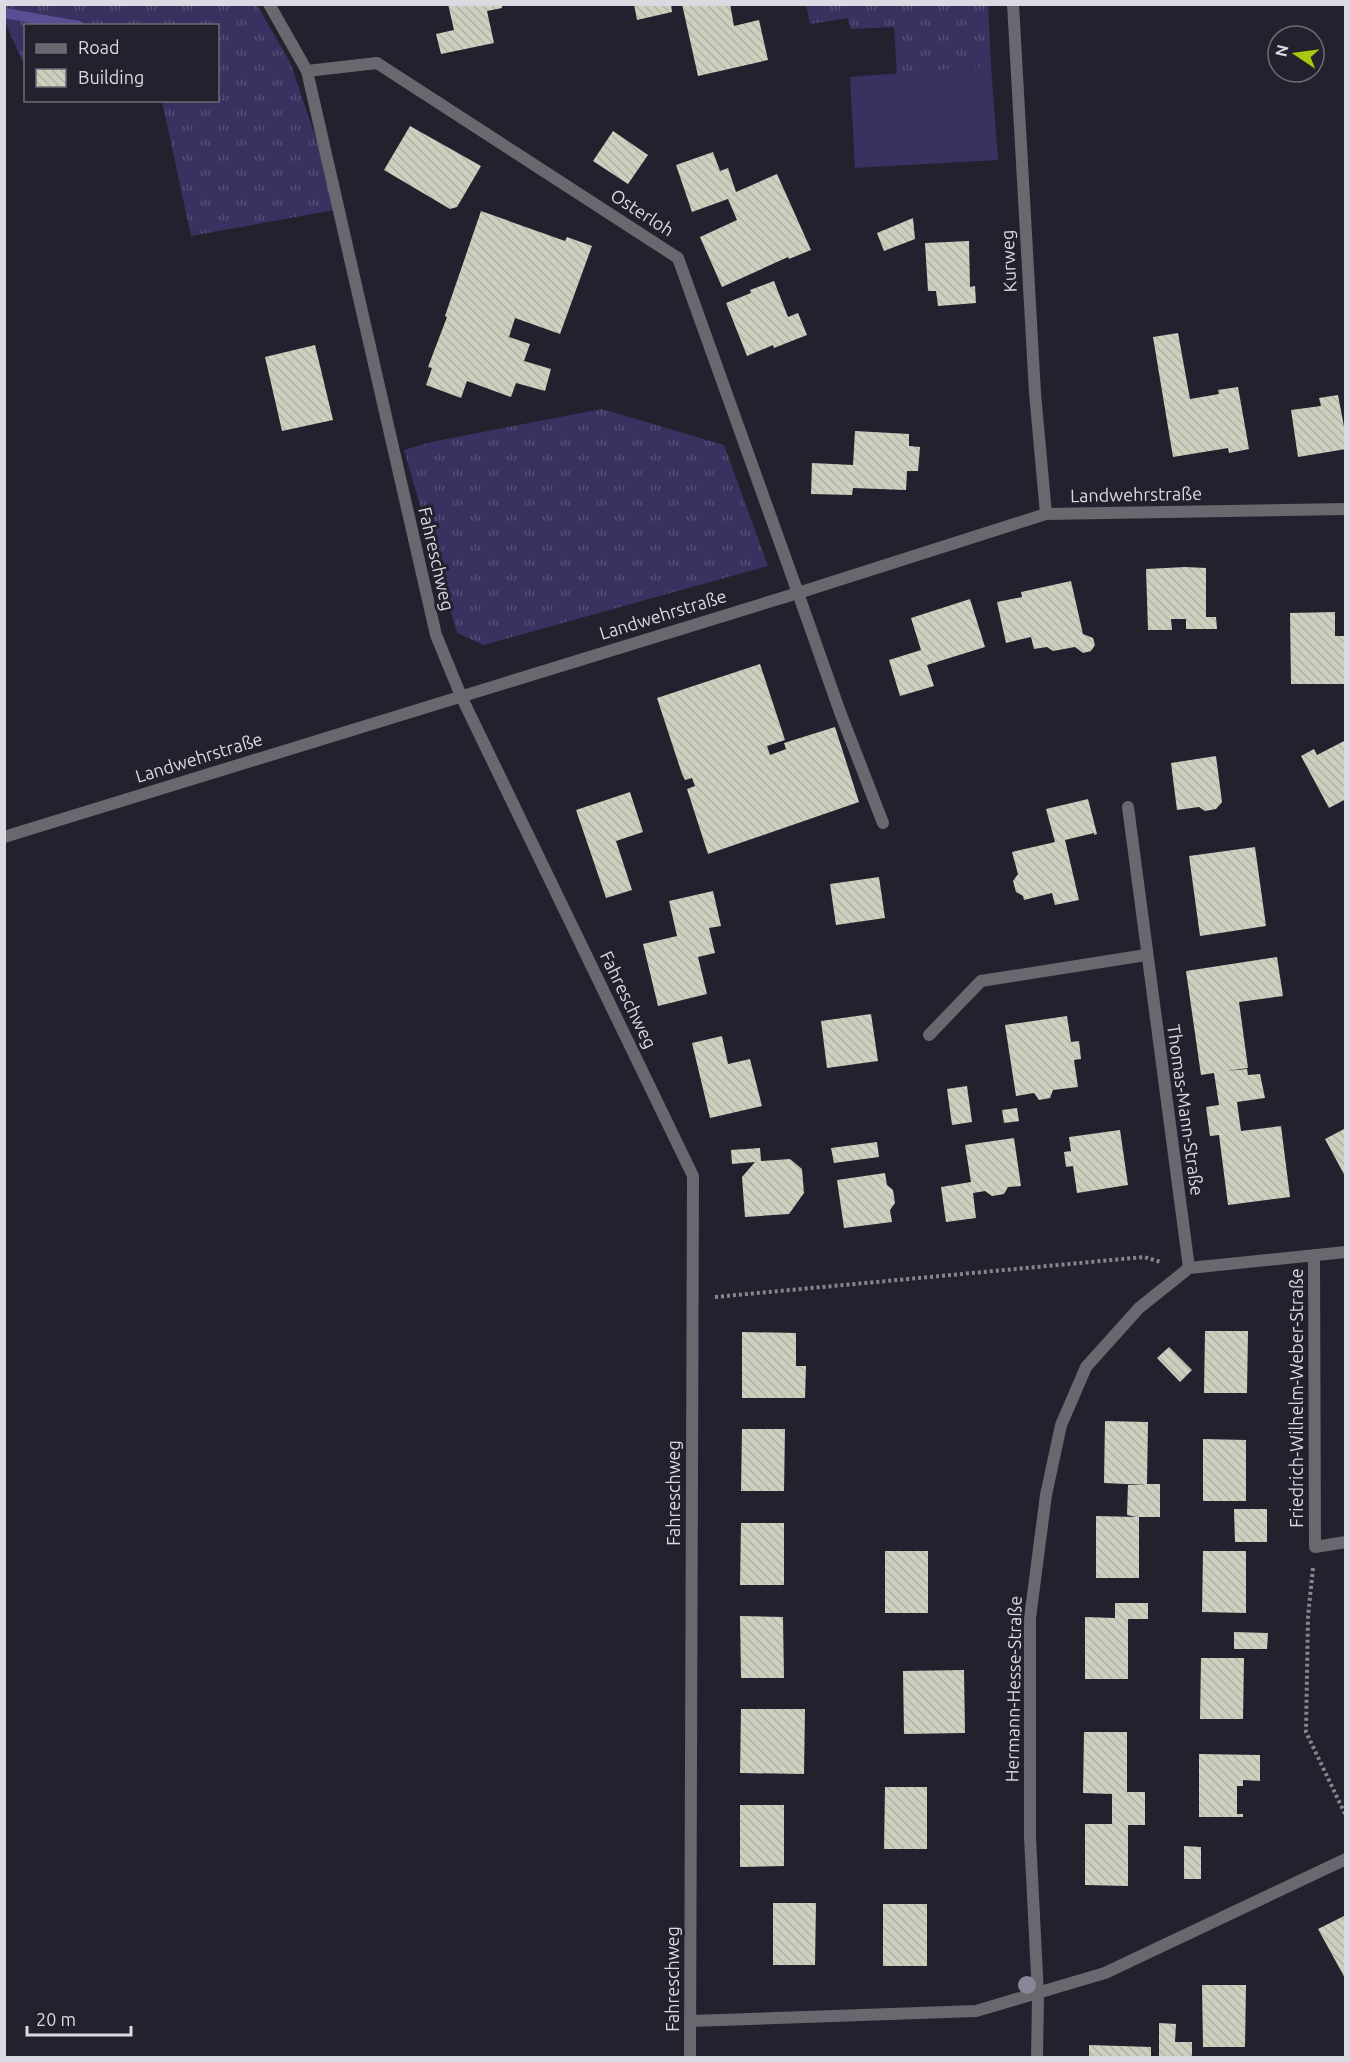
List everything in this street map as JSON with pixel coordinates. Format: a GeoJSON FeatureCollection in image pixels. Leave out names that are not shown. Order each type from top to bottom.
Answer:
{"type":"FeatureCollection","features":[{"type":"Feature","properties":{"kind":"street","name":"Fahreschweg"},"geometry":{"type":"LineString","coordinates":[[268,4],[307,71],[436,635],[462,696],[693,1176],[690,2058]]}},
{"type":"Feature","properties":{"kind":"street","name":"Kurweg"},"geometry":{"type":"LineString","coordinates":[[1013,4],[1035,393],[1046,514]]}},
{"type":"Feature","properties":{"kind":"street","name":"Osterloh"},"geometry":{"type":"LineString","coordinates":[[307,71],[377,63],[678,258],[840,712],[883,823]]}},
{"type":"Feature","properties":{"kind":"street","name":"Landwehrstraße"},"geometry":{"type":"LineString","coordinates":[[4,837],[798,593],[1046,514],[1346,509]]}},
{"type":"Feature","properties":{"kind":"street","name":"Thomas-Mann-Straße"},"geometry":{"type":"LineString","coordinates":[[1128,807],[1189,1268]]}},
{"type":"Feature","properties":{"kind":"street"},"geometry":{"type":"LineString","coordinates":[[929,1035],[981,981],[1146,956]]}},
{"type":"Feature","properties":{"kind":"street"},"geometry":{"type":"LineString","coordinates":[[1189,1268],[1346,1252]]}},
{"type":"Feature","properties":{"kind":"street","name":"Friedrich-Wilhelm-Weber-Straße"},"geometry":{"type":"LineString","coordinates":[[1314,1255],[1315,1546],[1346,1542]]}},
{"type":"Feature","properties":{"kind":"street","name":"Hermann-Hesse-Straße"},"geometry":{"type":"LineString","coordinates":[[1037,2058],[1038,1995],[1030,1837],[1030,1618],[1046,1495],[1061,1425],[1086,1367],[1139,1308],[1189,1268]]}},
{"type":"Feature","properties":{"kind":"street"},"geometry":{"type":"LineString","coordinates":[[691,2021],[976,2012],[1105,1974],[1346,1859]]}},
{"type":"Feature","properties":{"kind":"path"},"geometry":{"type":"LineString","coordinates":[[693,1299],[1144,1257],[1189,1268]]}},
{"type":"Feature","properties":{"kind":"path"},"geometry":{"type":"LineString","coordinates":[[1315,1546],[1308,1616],[1306,1732],[1346,1816]]}},
{"type":"Feature","properties":{"kind":"green space"},"geometry":{"type":"Polygon","coordinates":[[[4,5],[257,5],[290,62],[340,209],[191,236],[162,102],[219,102],[219,24],[24,24],[24,61],[22,61],[5,22],[4,5]]]}},
{"type":"Feature","properties":{"kind":"green space"},"geometry":{"type":"Polygon","coordinates":[[[806,5],[988,5],[991,66],[897,74],[894,27],[851,29],[848,18],[810,24],[806,5]]]}},
{"type":"Feature","properties":{"kind":"green space"},"geometry":{"type":"Polygon","coordinates":[[[991,66],[998,160],[855,168],[850,77],[991,66]]]}},
{"type":"Feature","properties":{"kind":"green space"},"geometry":{"type":"Polygon","coordinates":[[[602,409],[724,445],[768,566],[484,645],[457,633],[404,450],[436,441],[602,409]]]}},
{"type":"Feature","properties":{"kind":"building"},"geometry":{"type":"Polygon","coordinates":[[[448,4],[502,4],[502,8],[487,11],[494,43],[441,54],[436,34],[454,30],[448,4]]]}},
{"type":"Feature","properties":{"kind":"building"},"geometry":{"type":"Polygon","coordinates":[[[634,4],[671,4],[672,12],[637,20],[634,4]]]}},
{"type":"Feature","properties":{"kind":"building"},"geometry":{"type":"Polygon","coordinates":[[[682,4],[730,4],[734,26],[759,20],[768,60],[698,76],[682,4]]]}},
{"type":"Feature","properties":{"kind":"building"},"geometry":{"type":"Polygon","coordinates":[[[410,126],[481,166],[457,207],[450,209],[384,170],[410,126]]]}},
{"type":"Feature","properties":{"kind":"building"},"geometry":{"type":"Polygon","coordinates":[[[613,131],[648,155],[628,184],[593,161],[613,131]]]}},
{"type":"Feature","properties":{"kind":"building"},"geometry":{"type":"Polygon","coordinates":[[[713,152],[720,171],[728,168],[736,192],[777,174],[811,250],[789,259],[788,257],[722,287],[700,237],[737,220],[728,199],[692,212],[676,165],[713,152]]]}},
{"type":"Feature","properties":{"kind":"building"},"geometry":{"type":"Polygon","coordinates":[[[481,211],[565,241],[567,237],[592,246],[560,334],[515,318],[509,337],[530,344],[524,361],[551,369],[545,391],[516,383],[511,397],[467,381],[461,398],[426,385],[432,368],[428,367],[447,317],[445,316],[481,211]]]}},
{"type":"Feature","properties":{"kind":"building"},"geometry":{"type":"Polygon","coordinates":[[[913,218],[915,239],[884,251],[877,233],[913,218]]]}},
{"type":"Feature","properties":{"kind":"building"},"geometry":{"type":"Polygon","coordinates":[[[969,241],[970,287],[975,286],[976,303],[938,306],[936,291],[928,291],[925,243],[969,241]]]}},
{"type":"Feature","properties":{"kind":"building"},"geometry":{"type":"Polygon","coordinates":[[[774,281],[788,317],[798,313],[807,335],[747,356],[726,303],[751,293],[750,290],[774,281]]]}},
{"type":"Feature","properties":{"kind":"building"},"geometry":{"type":"Polygon","coordinates":[[[1178,333],[1190,399],[1219,394],[1218,390],[1238,387],[1249,449],[1229,453],[1228,448],[1173,457],[1153,337],[1178,333]]]}},
{"type":"Feature","properties":{"kind":"building"},"geometry":{"type":"Polygon","coordinates":[[[315,345],[333,420],[282,431],[265,357],[315,345]]]}},
{"type":"Feature","properties":{"kind":"building"},"geometry":{"type":"Polygon","coordinates":[[[1338,395],[1346,449],[1298,457],[1291,410],[1321,406],[1319,398],[1338,395]]]}},
{"type":"Feature","properties":{"kind":"building"},"geometry":{"type":"Polygon","coordinates":[[[855,431],[909,434],[909,446],[920,447],[918,471],[907,471],[906,490],[853,488],[852,495],[811,494],[812,463],[853,465],[855,431]]]}},
{"type":"Feature","properties":{"kind":"building"},"geometry":{"type":"Polygon","coordinates":[[[1206,568],[1206,617],[1216,617],[1217,629],[1186,629],[1186,619],[1171,619],[1172,630],[1148,630],[1146,569],[1206,568]]]}},
{"type":"Feature","properties":{"kind":"building"},"geometry":{"type":"Polygon","coordinates":[[[1071,581],[1083,634],[1093,638],[1095,645],[1091,651],[1083,653],[1075,647],[1053,651],[1047,647],[1034,649],[1031,637],[1006,643],[997,602],[1022,597],[1021,592],[1071,581]]]}},
{"type":"Feature","properties":{"kind":"building"},"geometry":{"type":"Polygon","coordinates":[[[970,599],[985,647],[927,665],[934,686],[900,696],[889,660],[921,650],[911,618],[970,599]]]}},
{"type":"Feature","properties":{"kind":"building"},"geometry":{"type":"Polygon","coordinates":[[[1335,612],[1335,636],[1346,636],[1345,684],[1291,684],[1290,613],[1335,612]]]}},
{"type":"Feature","properties":{"kind":"building"},"geometry":{"type":"Polygon","coordinates":[[[760,664],[785,740],[767,746],[770,755],[786,749],[784,743],[835,727],[859,802],[708,854],[687,789],[695,786],[692,778],[685,780],[682,774],[657,698],[760,664]]]}},
{"type":"Feature","properties":{"kind":"building"},"geometry":{"type":"Polygon","coordinates":[[[1346,740],[1346,799],[1329,808],[1301,756],[1314,749],[1317,755],[1346,740]]]}},
{"type":"Feature","properties":{"kind":"building"},"geometry":{"type":"Polygon","coordinates":[[[1216,756],[1222,802],[1216,809],[1205,811],[1199,807],[1177,810],[1171,763],[1216,756]]]}},
{"type":"Feature","properties":{"kind":"building"},"geometry":{"type":"Polygon","coordinates":[[[630,792],[643,832],[616,841],[632,890],[606,898],[576,810],[630,792]]]}},
{"type":"Feature","properties":{"kind":"building"},"geometry":{"type":"Polygon","coordinates":[[[1088,799],[1097,834],[1065,840],[1079,900],[1055,905],[1052,893],[1024,900],[1023,896],[1016,892],[1013,881],[1018,874],[1012,852],[1055,842],[1046,809],[1088,799]]]}},
{"type":"Feature","properties":{"kind":"building"},"geometry":{"type":"Polygon","coordinates":[[[1255,847],[1266,926],[1200,936],[1189,856],[1255,847]]]}},
{"type":"Feature","properties":{"kind":"building"},"geometry":{"type":"Polygon","coordinates":[[[879,877],[885,918],[836,925],[830,884],[879,877]]]}},
{"type":"Feature","properties":{"kind":"building"},"geometry":{"type":"Polygon","coordinates":[[[713,891],[721,926],[709,928],[715,953],[698,957],[707,994],[658,1006],[643,944],[677,936],[669,901],[713,891]]]}},
{"type":"Feature","properties":{"kind":"building"},"geometry":{"type":"Polygon","coordinates":[[[1277,957],[1283,996],[1239,1002],[1248,1068],[1225,1071],[1247,1069],[1248,1075],[1260,1074],[1265,1098],[1237,1102],[1241,1131],[1281,1126],[1290,1197],[1228,1205],[1219,1135],[1210,1136],[1206,1107],[1219,1105],[1214,1073],[1201,1075],[1186,971],[1277,957]]]}},
{"type":"Feature","properties":{"kind":"building"},"geometry":{"type":"Polygon","coordinates":[[[871,1014],[878,1061],[827,1068],[821,1021],[871,1014]]]}},
{"type":"Feature","properties":{"kind":"building"},"geometry":{"type":"Polygon","coordinates":[[[1067,1016],[1071,1042],[1079,1041],[1081,1059],[1074,1060],[1078,1087],[1053,1090],[1050,1098],[1039,1100],[1034,1093],[1016,1096],[1005,1025],[1067,1016]]]}},
{"type":"Feature","properties":{"kind":"building"},"geometry":{"type":"Polygon","coordinates":[[[722,1036],[728,1064],[750,1059],[762,1106],[710,1118],[692,1043],[722,1036]]]}},
{"type":"Feature","properties":{"kind":"building"},"geometry":{"type":"Polygon","coordinates":[[[967,1086],[972,1122],[952,1125],[947,1089],[967,1086]]]}},
{"type":"Feature","properties":{"kind":"building"},"geometry":{"type":"Polygon","coordinates":[[[1017,1108],[1019,1121],[1004,1123],[1002,1110],[1017,1108]]]}},
{"type":"Feature","properties":{"kind":"building"},"geometry":{"type":"Polygon","coordinates":[[[1346,1128],[1346,1178],[1325,1139],[1346,1128]]]}},
{"type":"Feature","properties":{"kind":"building"},"geometry":{"type":"Polygon","coordinates":[[[1120,1130],[1128,1185],[1077,1193],[1073,1166],[1066,1167],[1064,1152],[1071,1151],[1069,1137],[1120,1130]]]}},
{"type":"Feature","properties":{"kind":"building"},"geometry":{"type":"Polygon","coordinates":[[[1014,1138],[1021,1186],[1008,1187],[1004,1194],[992,1196],[985,1191],[973,1193],[976,1218],[946,1222],[941,1187],[971,1182],[965,1145],[1014,1138]]]}},
{"type":"Feature","properties":{"kind":"building"},"geometry":{"type":"Polygon","coordinates":[[[877,1142],[879,1157],[834,1163],[831,1148],[877,1142]]]}},
{"type":"Feature","properties":{"kind":"building"},"geometry":{"type":"Polygon","coordinates":[[[760,1148],[761,1161],[790,1159],[802,1169],[804,1193],[789,1214],[745,1217],[742,1177],[755,1162],[732,1164],[731,1150],[760,1148]]]}},
{"type":"Feature","properties":{"kind":"building"},"geometry":{"type":"Polygon","coordinates":[[[885,1173],[887,1185],[893,1190],[895,1203],[890,1210],[892,1222],[844,1228],[837,1180],[885,1173]]]}},
{"type":"Feature","properties":{"kind":"building"},"geometry":{"type":"Polygon","coordinates":[[[1205,1331],[1248,1331],[1247,1393],[1204,1393],[1205,1331]]]}},
{"type":"Feature","properties":{"kind":"building"},"geometry":{"type":"Polygon","coordinates":[[[742,1332],[796,1333],[796,1366],[806,1366],[805,1398],[742,1398],[742,1332]]]}},
{"type":"Feature","properties":{"kind":"building"},"geometry":{"type":"Polygon","coordinates":[[[1169,1347],[1192,1370],[1180,1382],[1157,1358],[1169,1347]]]}},
{"type":"Feature","properties":{"kind":"building"},"geometry":{"type":"Polygon","coordinates":[[[1105,1421],[1148,1422],[1147,1484],[1160,1484],[1160,1517],[1139,1517],[1139,1578],[1096,1578],[1096,1516],[1137,1517],[1127,1515],[1128,1485],[1147,1485],[1104,1483],[1105,1421]]]}},
{"type":"Feature","properties":{"kind":"building"},"geometry":{"type":"Polygon","coordinates":[[[742,1429],[785,1429],[784,1491],[741,1491],[742,1429]]]}},
{"type":"Feature","properties":{"kind":"building"},"geometry":{"type":"Polygon","coordinates":[[[1203,1439],[1246,1440],[1246,1501],[1203,1501],[1203,1439]]]}},
{"type":"Feature","properties":{"kind":"building"},"geometry":{"type":"Polygon","coordinates":[[[1234,1509],[1267,1509],[1267,1542],[1235,1542],[1234,1509]]]}},
{"type":"Feature","properties":{"kind":"building"},"geometry":{"type":"Polygon","coordinates":[[[741,1523],[784,1523],[784,1585],[740,1585],[741,1523]]]}},
{"type":"Feature","properties":{"kind":"building"},"geometry":{"type":"Polygon","coordinates":[[[885,1551],[928,1551],[928,1613],[885,1613],[885,1551]]]}},
{"type":"Feature","properties":{"kind":"building"},"geometry":{"type":"Polygon","coordinates":[[[1203,1551],[1246,1551],[1246,1613],[1202,1612],[1203,1551]]]}},
{"type":"Feature","properties":{"kind":"building"},"geometry":{"type":"Polygon","coordinates":[[[1115,1603],[1148,1603],[1148,1619],[1128,1619],[1128,1679],[1085,1679],[1085,1617],[1115,1618],[1115,1603]]]}},
{"type":"Feature","properties":{"kind":"building"},"geometry":{"type":"Polygon","coordinates":[[[740,1616],[783,1617],[784,1678],[741,1678],[740,1616]]]}},
{"type":"Feature","properties":{"kind":"building"},"geometry":{"type":"Polygon","coordinates":[[[1234,1632],[1268,1633],[1267,1649],[1234,1649],[1234,1632]]]}},
{"type":"Feature","properties":{"kind":"building"},"geometry":{"type":"Polygon","coordinates":[[[1201,1658],[1244,1658],[1243,1719],[1200,1719],[1201,1658]]]}},
{"type":"Feature","properties":{"kind":"building"},"geometry":{"type":"Polygon","coordinates":[[[964,1670],[965,1733],[904,1734],[903,1671],[964,1670]]]}},
{"type":"Feature","properties":{"kind":"building"},"geometry":{"type":"Polygon","coordinates":[[[741,1709],[805,1709],[804,1774],[740,1773],[741,1709]]]}},
{"type":"Feature","properties":{"kind":"building"},"geometry":{"type":"Polygon","coordinates":[[[1084,1732],[1127,1732],[1127,1792],[1145,1792],[1145,1825],[1128,1825],[1128,1886],[1085,1885],[1085,1824],[1112,1824],[1112,1794],[1083,1793],[1084,1732]]]}},
{"type":"Feature","properties":{"kind":"building"},"geometry":{"type":"Polygon","coordinates":[[[1199,1754],[1260,1755],[1260,1781],[1243,1780],[1243,1786],[1237,1786],[1237,1814],[1243,1814],[1243,1817],[1199,1817],[1199,1754]]]}},
{"type":"Feature","properties":{"kind":"building"},"geometry":{"type":"Polygon","coordinates":[[[885,1787],[927,1787],[927,1849],[884,1849],[885,1787]]]}},
{"type":"Feature","properties":{"kind":"building"},"geometry":{"type":"Polygon","coordinates":[[[740,1805],[784,1805],[784,1866],[740,1867],[740,1805]]]}},
{"type":"Feature","properties":{"kind":"building"},"geometry":{"type":"Polygon","coordinates":[[[1184,1846],[1201,1847],[1201,1879],[1184,1879],[1184,1846]]]}},
{"type":"Feature","properties":{"kind":"building"},"geometry":{"type":"Polygon","coordinates":[[[773,1903],[816,1903],[815,1965],[773,1965],[773,1903]]]}},
{"type":"Feature","properties":{"kind":"building"},"geometry":{"type":"Polygon","coordinates":[[[883,1904],[927,1904],[927,1966],[883,1966],[883,1904]]]}},
{"type":"Feature","properties":{"kind":"building"},"geometry":{"type":"Polygon","coordinates":[[[1346,1915],[1346,1980],[1318,1929],[1346,1915]]]}},
{"type":"Feature","properties":{"kind":"building"},"geometry":{"type":"Polygon","coordinates":[[[1202,1985],[1246,1985],[1245,2047],[1203,2047],[1202,1985]]]}},
{"type":"Feature","properties":{"kind":"building"},"geometry":{"type":"Polygon","coordinates":[[[1159,2023],[1176,2024],[1175,2042],[1192,2042],[1192,2058],[1159,2057],[1159,2023]]]}},
{"type":"Feature","properties":{"kind":"building"},"geometry":{"type":"Polygon","coordinates":[[[1089,2045],[1151,2047],[1151,2058],[1089,2058],[1089,2045]]]}},
{"type":"Feature","properties":{"kind":"waterway"},"geometry":{"type":"LineString","coordinates":[[4,13],[67,24]]}}]}
